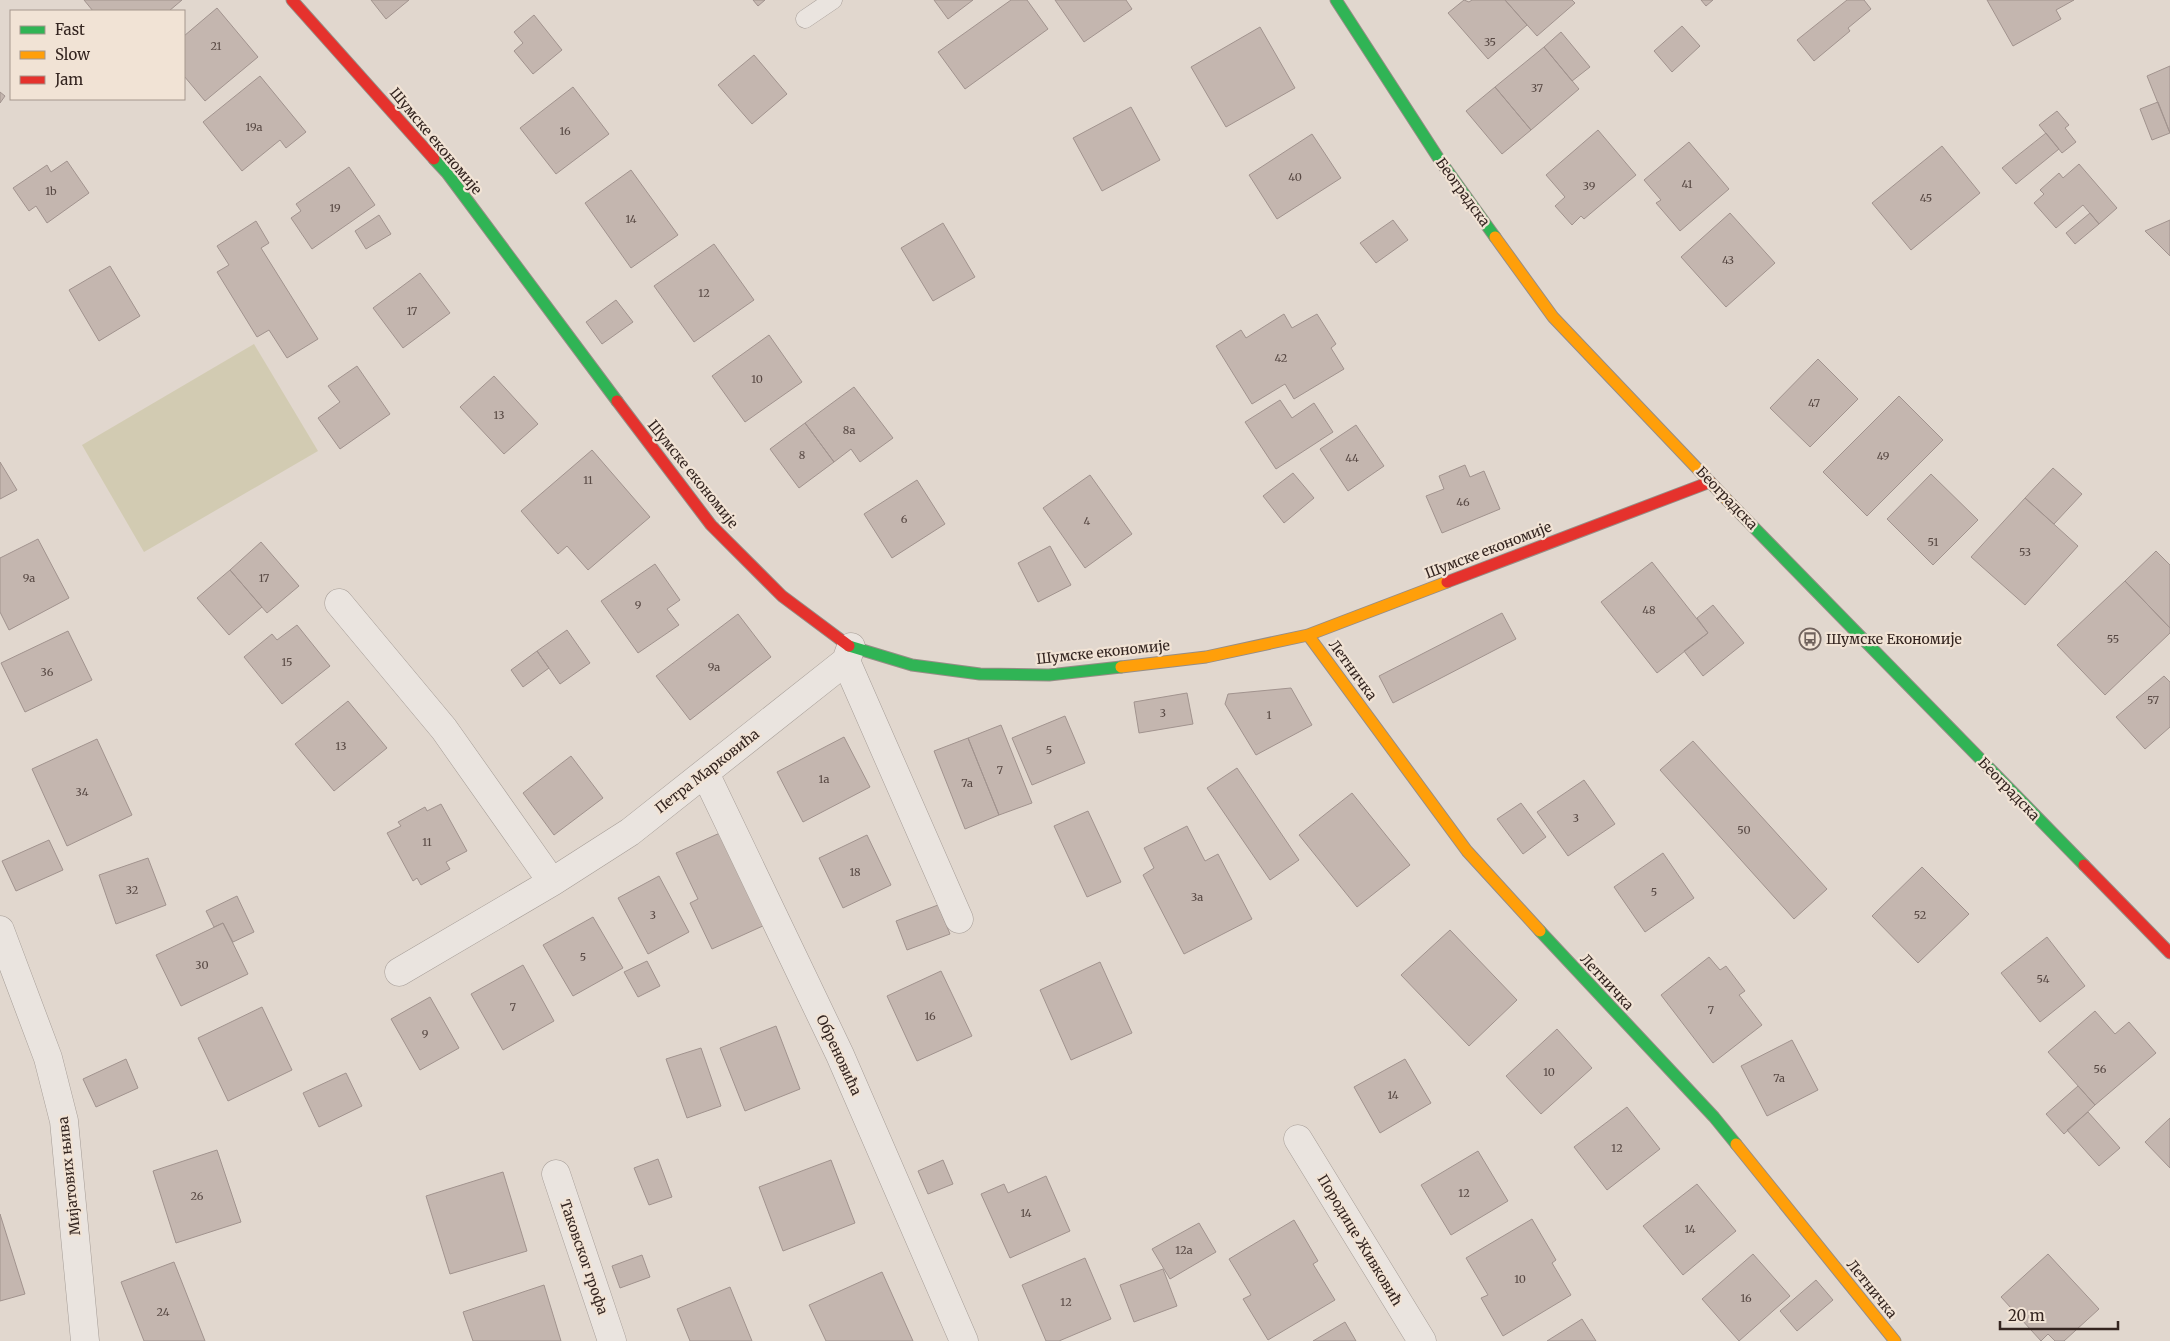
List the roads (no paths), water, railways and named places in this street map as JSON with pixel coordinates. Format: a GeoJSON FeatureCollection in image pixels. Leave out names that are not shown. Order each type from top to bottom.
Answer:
{"type":"FeatureCollection","features":[{"type":"Feature","properties":{"kind":"street","name":"Шумске економије"},"geometry":{"type":"LineString","coordinates":[[292,0],[447,173],[565,333],[711,525],[782,596],[849,654],[980,674],[1048,675],[1206,657],[1308,634],[1710,482]]}},
{"type":"Feature","properties":{"kind":"street","name":"Београдска"},"geometry":{"type":"LineString","coordinates":[[1336,0],[1439,159],[1553,317],[1710,482],[2170,953]]}},
{"type":"Feature","properties":{"kind":"street"},"geometry":{"type":"LineString","coordinates":[[339,603],[444,729],[552,882]]}},
{"type":"Feature","properties":{"kind":"street","name":"Летничка"},"geometry":{"type":"LineString","coordinates":[[1308,634],[1467,851],[1714,1117],[1894,1341]]}},
{"type":"Feature","properties":{"kind":"street","name":"Петра Марковића"},"geometry":{"type":"LineString","coordinates":[[398,972],[552,882],[630,832],[705,773],[849,654]]}},
{"type":"Feature","properties":{"kind":"street"},"geometry":{"type":"LineString","coordinates":[[849,654],[959,919]]}},
{"type":"Feature","properties":{"kind":"street","name":"Обреновића"},"geometry":{"type":"LineString","coordinates":[[705,773],[840,1055],[964,1341]]}},
{"type":"Feature","properties":{"kind":"street","name":"Мијатових њива"},"geometry":{"type":"LineString","coordinates":[[0,930],[48,1058],[64,1121],[85,1341]]}},
{"type":"Feature","properties":{"kind":"street","name":"Породице Живковић"},"geometry":{"type":"LineString","coordinates":[[1298,1139],[1422,1341]]}},
{"type":"Feature","properties":{"kind":"street","name":"Таковског грофа"},"geometry":{"type":"LineString","coordinates":[[556,1174],[612,1341]]}},
{"type":"Feature","properties":{"kind":"lane"},"geometry":{"type":"LineString","coordinates":[[805,19],[833,0]]}},
{"type":"Feature","properties":{"kind":"place","name":"Шумске Економије"},"geometry":{"type":"Point","coordinates":[1810,639]}}]}
